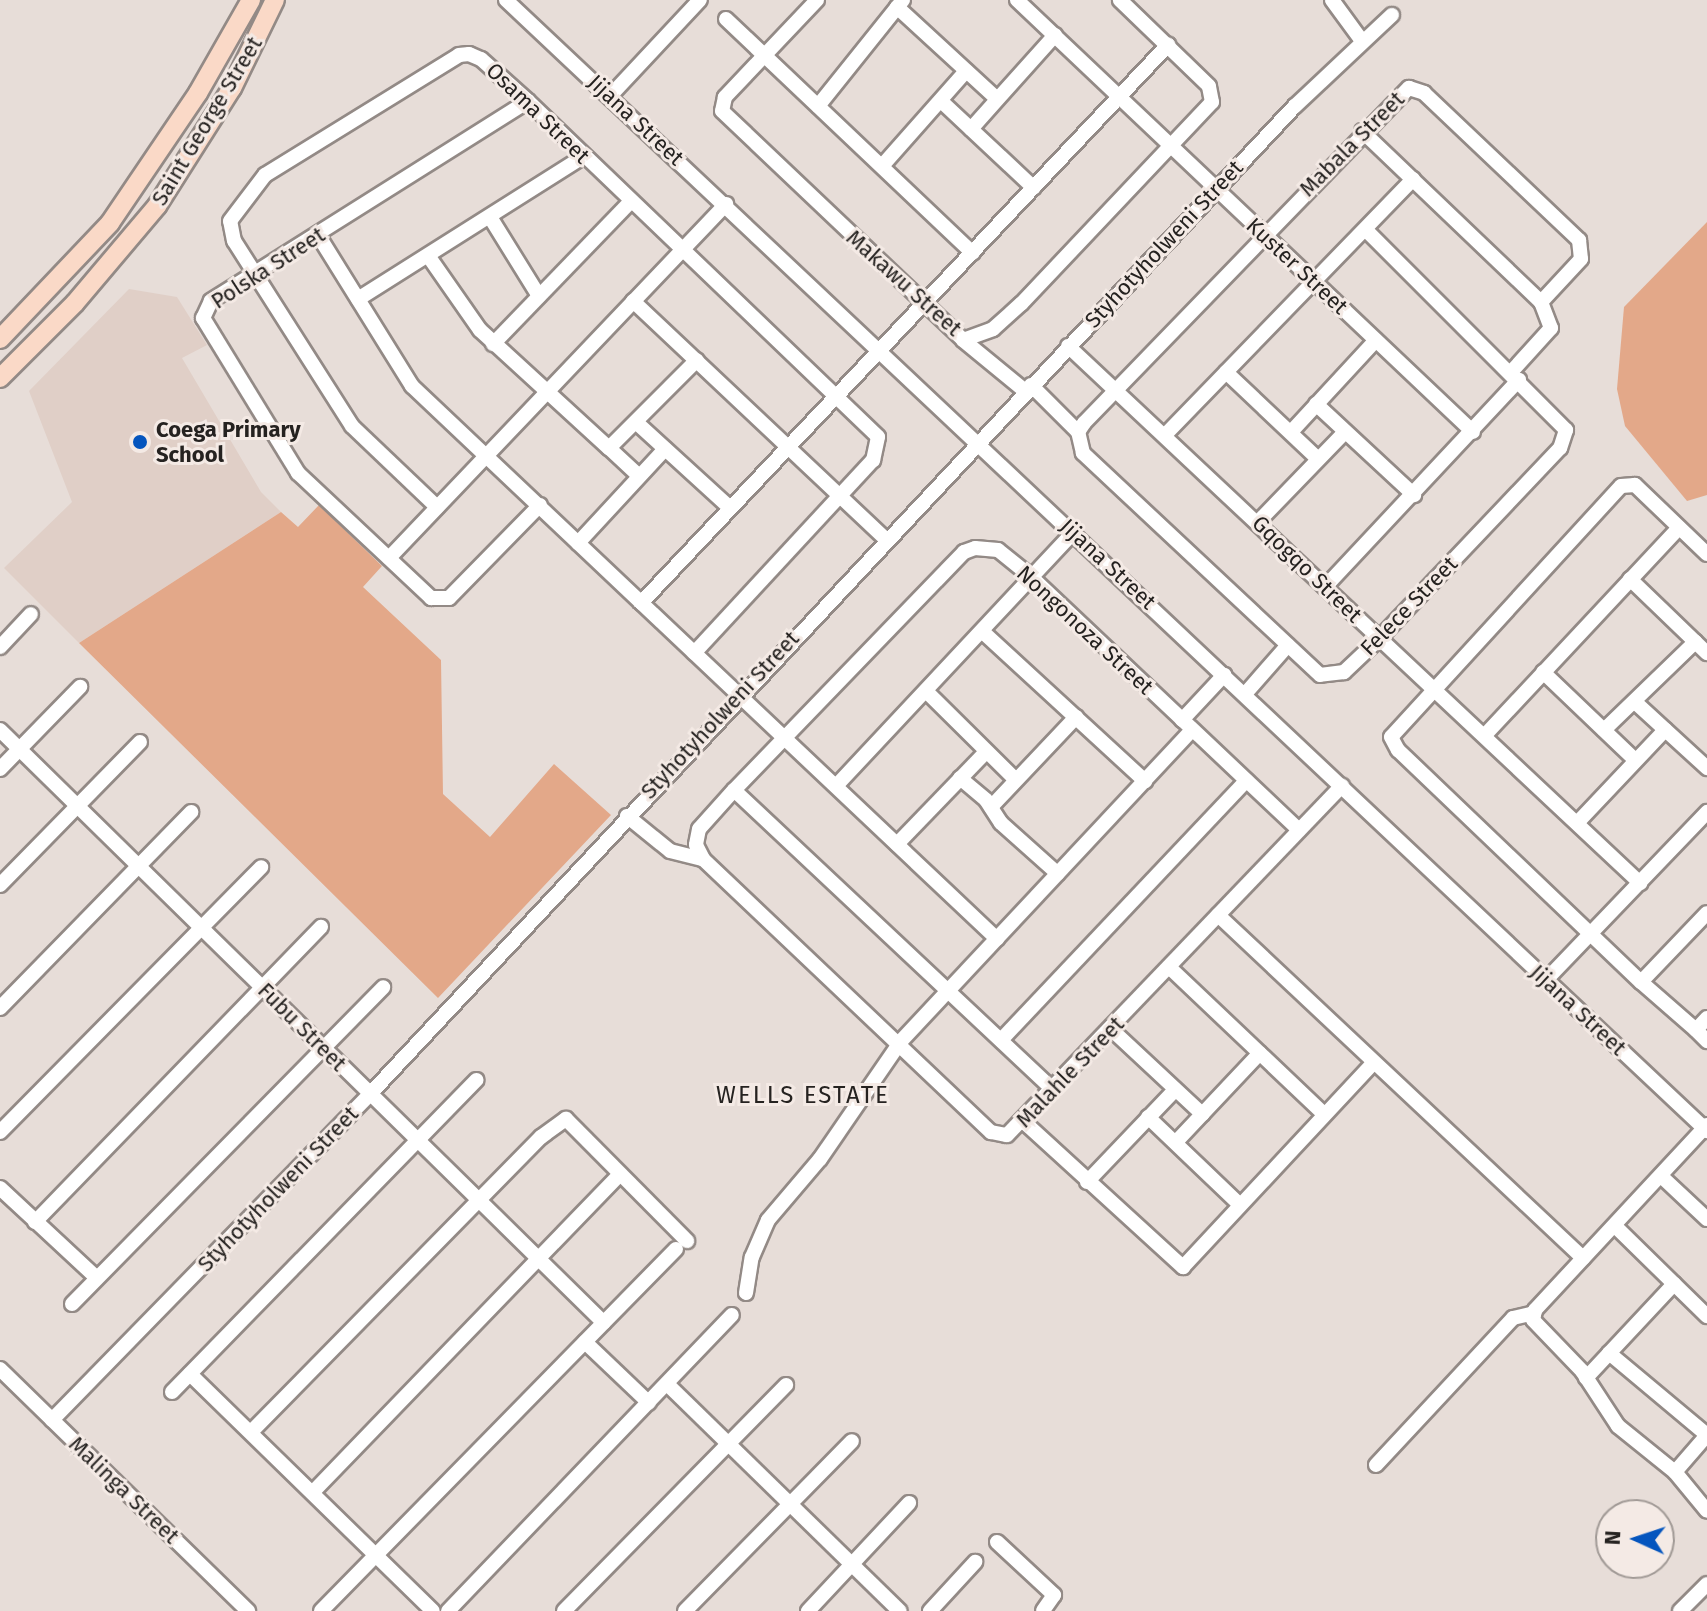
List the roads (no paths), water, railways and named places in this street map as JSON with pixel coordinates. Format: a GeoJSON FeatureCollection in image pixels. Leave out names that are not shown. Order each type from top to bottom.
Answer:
{"type":"FeatureCollection","features":[{"type":"Feature","properties":{"kind":"main road","name":"Saint George Street"},"geometry":{"type":"LineString","coordinates":[[0,339],[110,223],[198,93],[251,0]]}},
{"type":"Feature","properties":{"kind":"main road","name":"Saint George Street"},"geometry":{"type":"LineString","coordinates":[[0,378],[85,293],[157,206],[232,88],[275,0]]}},
{"type":"Feature","properties":{"kind":"street","name":"Jijana Street"},"geometry":{"type":"LineString","coordinates":[[506,0],[611,95],[1706,1128]]}},
{"type":"Feature","properties":{"kind":"street"},"geometry":{"type":"LineString","coordinates":[[611,95],[700,0]]}},
{"type":"Feature","properties":{"kind":"street"},"geometry":{"type":"LineString","coordinates":[[765,55],[817,0]]}},
{"type":"Feature","properties":{"kind":"street","name":"Kuster Street"},"geometry":{"type":"LineString","coordinates":[[1017,0],[1122,94],[1262,234],[1473,432]]}},
{"type":"Feature","properties":{"kind":"street"},"geometry":{"type":"LineString","coordinates":[[641,603],[878,348],[924,305],[1168,45],[1120,0]]}},
{"type":"Feature","properties":{"kind":"street"},"geometry":{"type":"LineString","coordinates":[[1332,0],[1362,41]]}},
{"type":"Feature","properties":{"kind":"street"},"geometry":{"type":"LineString","coordinates":[[818,106],[900,4],[996,98]]}},
{"type":"Feature","properties":{"kind":"street","name":"Styhotyholweni Street"},"geometry":{"type":"LineString","coordinates":[[52,1420],[370,1094],[739,694],[1068,346],[1362,41],[1392,15]]}},
{"type":"Feature","properties":{"kind":"street"},"geometry":{"type":"LineString","coordinates":[[726,19],[973,253]]}},
{"type":"Feature","properties":{"kind":"street"},"geometry":{"type":"LineString","coordinates":[[971,129],[1055,35]]}},
{"type":"Feature","properties":{"kind":"street","name":"Makawu Street"},"geometry":{"type":"LineString","coordinates":[[765,55],[725,97],[725,116],[963,340],[1000,325],[1172,144],[1214,94],[1168,45]]}},
{"type":"Feature","properties":{"kind":"street","name":"Osama Street"},"geometry":{"type":"LineString","coordinates":[[437,507],[352,426],[230,230],[233,212],[265,175],[379,102],[464,53],[481,59],[528,101],[873,429],[879,445],[877,454],[839,497]]}},
{"type":"Feature","properties":{"kind":"street"},"geometry":{"type":"LineString","coordinates":[[882,166],[966,71]]}},
{"type":"Feature","properties":{"kind":"street","name":"Mabala Street"},"geometry":{"type":"LineString","coordinates":[[1113,388],[1402,90],[1420,90],[1576,236],[1581,259],[1541,302]]}},
{"type":"Feature","properties":{"kind":"street","name":"Polska Street"},"geometry":{"type":"LineString","coordinates":[[528,101],[211,301],[204,322],[298,473],[431,598],[443,601],[540,505]]}},
{"type":"Feature","properties":{"kind":"street"},"geometry":{"type":"LineString","coordinates":[[941,101],[1034,188]]}},
{"type":"Feature","properties":{"kind":"street"},"geometry":{"type":"LineString","coordinates":[[1325,587],[1473,432],[1551,328],[1541,302],[1362,131]]}},
{"type":"Feature","properties":{"kind":"street"},"geometry":{"type":"LineString","coordinates":[[358,299],[429,257],[584,156]]}},
{"type":"Feature","properties":{"kind":"street"},"geometry":{"type":"LineString","coordinates":[[1166,434],[1413,179]]}},
{"type":"Feature","properties":{"kind":"street"},"geometry":{"type":"LineString","coordinates":[[493,344],[631,201]]}},
{"type":"Feature","properties":{"kind":"street"},"geometry":{"type":"LineString","coordinates":[[389,558],[726,204]]}},
{"type":"Feature","properties":{"kind":"street"},"geometry":{"type":"LineString","coordinates":[[490,217],[539,296]]}},
{"type":"Feature","properties":{"kind":"street","name":"Felece Street"},"geometry":{"type":"LineString","coordinates":[[963,340],[1028,388],[1078,432],[1083,453],[1320,675],[1330,676],[1344,672],[1380,638],[1560,448],[1564,424],[1366,230]]}},
{"type":"Feature","properties":{"kind":"street"},"geometry":{"type":"LineString","coordinates":[[318,235],[412,386],[997,939]]}},
{"type":"Feature","properties":{"kind":"street"},"geometry":{"type":"LineString","coordinates":[[429,257],[493,344],[639,476]]}},
{"type":"Feature","properties":{"kind":"street"},"geometry":{"type":"LineString","coordinates":[[633,301],[886,539]]}},
{"type":"Feature","properties":{"kind":"street"},"geometry":{"type":"LineString","coordinates":[[1291,432],[1376,340]]}},
{"type":"Feature","properties":{"kind":"street","name":"Gqogqo Street"},"geometry":{"type":"LineString","coordinates":[[1068,346],[1166,434],[1640,883]]}},
{"type":"Feature","properties":{"kind":"street"},"geometry":{"type":"LineString","coordinates":[[609,448],[697,360]]}},
{"type":"Feature","properties":{"kind":"street"},"geometry":{"type":"LineString","coordinates":[[1226,372],[1317,458]]}},
{"type":"Feature","properties":{"kind":"street"},"geometry":{"type":"LineString","coordinates":[[1078,432],[1113,388]]}},
{"type":"Feature","properties":{"kind":"street"},"geometry":{"type":"LineString","coordinates":[[1316,404],[1414,495]]}},
{"type":"Feature","properties":{"kind":"street"},"geometry":{"type":"LineString","coordinates":[[637,423],[729,507]]}},
{"type":"Feature","properties":{"kind":"street"},"geometry":{"type":"LineString","coordinates":[[1258,522],[1345,432]]}},
{"type":"Feature","properties":{"kind":"street"},"geometry":{"type":"LineString","coordinates":[[578,543],[665,449]]}},
{"type":"Feature","properties":{"kind":"street"},"geometry":{"type":"LineString","coordinates":[[1707,554],[1635,485],[1621,486],[1391,737],[1398,750],[1590,936],[1707,1041]]}},
{"type":"Feature","properties":{"kind":"street"},"geometry":{"type":"LineString","coordinates":[[694,653],[839,497]]}},
{"type":"Feature","properties":{"kind":"street"},"geometry":{"type":"LineString","coordinates":[[1485,735],[1679,528]]}},
{"type":"Feature","properties":{"kind":"street"},"geometry":{"type":"LineString","coordinates":[[836,786],[984,633],[1074,532]]}},
{"type":"Feature","properties":{"kind":"street","name":"Nongonoza Street"},"geometry":{"type":"LineString","coordinates":[[734,790],[964,552],[998,550],[1034,579],[1299,830]]}},
{"type":"Feature","properties":{"kind":"street"},"geometry":{"type":"LineString","coordinates":[[1630,579],[1707,653]]}},
{"type":"Feature","properties":{"kind":"street"},"geometry":{"type":"LineString","coordinates":[[0,647],[31,614]]}},
{"type":"Feature","properties":{"kind":"street"},"geometry":{"type":"LineString","coordinates":[[984,633],[1145,781]]}},
{"type":"Feature","properties":{"kind":"street"},"geometry":{"type":"LineString","coordinates":[[1604,730],[1695,642]]}},
{"type":"Feature","properties":{"kind":"street"},"geometry":{"type":"LineString","coordinates":[[1245,694],[1288,645]]}},
{"type":"Feature","properties":{"kind":"street"},"geometry":{"type":"LineString","coordinates":[[1543,672],[1634,759]]}},
{"type":"Feature","properties":{"kind":"street"},"geometry":{"type":"LineString","coordinates":[[746,1293],[752,1257],[768,1220],[820,1159],[901,1041],[1145,781],[1224,675]]}},
{"type":"Feature","properties":{"kind":"street"},"geometry":{"type":"LineString","coordinates":[[0,769],[80,687]]}},
{"type":"Feature","properties":{"kind":"street"},"geometry":{"type":"LineString","coordinates":[[927,692],[985,753],[1015,779]]}},
{"type":"Feature","properties":{"kind":"street"},"geometry":{"type":"LineString","coordinates":[[1635,702],[1707,768]]}},
{"type":"Feature","properties":{"kind":"street"},"geometry":{"type":"LineString","coordinates":[[991,807],[1076,717]]}},
{"type":"Feature","properties":{"kind":"street","name":"Fubu Street"},"geometry":{"type":"LineString","coordinates":[[0,730],[604,1323]]}},
{"type":"Feature","properties":{"kind":"street"},"geometry":{"type":"LineString","coordinates":[[1578,822],[1634,759],[1665,730]]}},
{"type":"Feature","properties":{"kind":"street"},"geometry":{"type":"LineString","coordinates":[[0,885],[140,742]]}},
{"type":"Feature","properties":{"kind":"street"},"geometry":{"type":"LineString","coordinates":[[897,844],[985,753]]}},
{"type":"Feature","properties":{"kind":"street"},"geometry":{"type":"LineString","coordinates":[[960,778],[991,807],[1001,823],[1058,874]]}},
{"type":"Feature","properties":{"kind":"street"},"geometry":{"type":"LineString","coordinates":[[1001,1040],[1246,781]]}},
{"type":"Feature","properties":{"kind":"street","name":"Malahle Street"},"geometry":{"type":"LineString","coordinates":[[703,859],[901,1041],[991,1132],[1007,1135],[1342,786]]}},
{"type":"Feature","properties":{"kind":"street"},"geometry":{"type":"LineString","coordinates":[[703,859],[696,845],[699,829],[734,790],[1053,1090]]}},
{"type":"Feature","properties":{"kind":"street"},"geometry":{"type":"LineString","coordinates":[[0,1008],[191,812]]}},
{"type":"Feature","properties":{"kind":"street"},"geometry":{"type":"LineString","coordinates":[[1546,980],[1707,812]]}},
{"type":"Feature","properties":{"kind":"street"},"geometry":{"type":"LineString","coordinates":[[627,816],[670,851],[703,859]]}},
{"type":"Feature","properties":{"kind":"street"},"geometry":{"type":"LineString","coordinates":[[0,1132],[261,867]]}},
{"type":"Feature","properties":{"kind":"street"},"geometry":{"type":"LineString","coordinates":[[1641,982],[1707,913]]}},
{"type":"Feature","properties":{"kind":"street"},"geometry":{"type":"LineString","coordinates":[[1218,915],[1583,1258]]}},
{"type":"Feature","properties":{"kind":"street"},"geometry":{"type":"LineString","coordinates":[[35,1222],[321,927]]}},
{"type":"Feature","properties":{"kind":"street"},"geometry":{"type":"LineString","coordinates":[[1169,967],[1324,1114]]}},
{"type":"Feature","properties":{"kind":"street"},"geometry":{"type":"LineString","coordinates":[[72,1304],[383,987]]}},
{"type":"Feature","properties":{"kind":"street"},"geometry":{"type":"LineString","coordinates":[[1696,1030],[1707,1018]]}},
{"type":"Feature","properties":{"kind":"street"},"geometry":{"type":"LineString","coordinates":[[1111,1029],[1202,1114]]}},
{"type":"Feature","properties":{"kind":"street"},"geometry":{"type":"LineString","coordinates":[[1176,1142],[1260,1053]]}},
{"type":"Feature","properties":{"kind":"street"},"geometry":{"type":"LineString","coordinates":[[1023,1121],[1183,1267],[1373,1063]]}},
{"type":"Feature","properties":{"kind":"street"},"geometry":{"type":"LineString","coordinates":[[172,1392],[476,1080]]}},
{"type":"Feature","properties":{"kind":"street"},"geometry":{"type":"LineString","coordinates":[[1087,1182],[1174,1091]]}},
{"type":"Feature","properties":{"kind":"street"},"geometry":{"type":"LineString","coordinates":[[1148,1117],[1240,1205]]}},
{"type":"Feature","properties":{"kind":"street"},"geometry":{"type":"LineString","coordinates":[[251,1432],[541,1137],[566,1119],[682,1245],[321,1611]]}},
{"type":"Feature","properties":{"kind":"street"},"geometry":{"type":"LineString","coordinates":[[1376,1465],[1513,1318],[1534,1313],[1706,1128]]}},
{"type":"Feature","properties":{"kind":"street"},"geometry":{"type":"LineString","coordinates":[[313,1492],[619,1175]]}},
{"type":"Feature","properties":{"kind":"street"},"geometry":{"type":"LineString","coordinates":[[1661,1176],[1707,1219]]}},
{"type":"Feature","properties":{"kind":"street"},"geometry":{"type":"LineString","coordinates":[[0,1188],[97,1278]]}},
{"type":"Feature","properties":{"kind":"street"},"geometry":{"type":"LineString","coordinates":[[1615,1226],[1707,1316]]}},
{"type":"Feature","properties":{"kind":"street"},"geometry":{"type":"LineString","coordinates":[[1586,1378],[1674,1284]]}},
{"type":"Feature","properties":{"kind":"street"},"geometry":{"type":"LineString","coordinates":[[1534,1313],[1536,1327],[1586,1378],[1618,1426],[1675,1472],[1707,1511]]}},
{"type":"Feature","properties":{"kind":"street"},"geometry":{"type":"LineString","coordinates":[[448,1611],[732,1315]]}},
{"type":"Feature","properties":{"kind":"street"},"geometry":{"type":"LineString","coordinates":[[585,1342],[649,1403]]}},
{"type":"Feature","properties":{"kind":"street"},"geometry":{"type":"LineString","coordinates":[[1609,1353],[1707,1435],[1675,1472]]}},
{"type":"Feature","properties":{"kind":"street","name":"Malinga Street"},"geometry":{"type":"LineString","coordinates":[[0,1369],[248,1611]]}},
{"type":"Feature","properties":{"kind":"street"},"geometry":{"type":"LineString","coordinates":[[190,1374],[433,1611]]}},
{"type":"Feature","properties":{"kind":"street"},"geometry":{"type":"LineString","coordinates":[[667,1384],[900,1611]]}},
{"type":"Feature","properties":{"kind":"street"},"geometry":{"type":"LineString","coordinates":[[564,1611],[786,1385]]}},
{"type":"Feature","properties":{"kind":"street"},"geometry":{"type":"LineString","coordinates":[[685,1611],[852,1441]]}},
{"type":"Feature","properties":{"kind":"street"},"geometry":{"type":"LineString","coordinates":[[808,1611],[909,1503]]}},
{"type":"Feature","properties":{"kind":"street"},"geometry":{"type":"LineString","coordinates":[[997,1542],[1054,1595],[1043,1611]]}},
{"type":"Feature","properties":{"kind":"street"},"geometry":{"type":"LineString","coordinates":[[930,1611],[975,1562]]}},
{"type":"Feature","properties":{"kind":"street"},"geometry":{"type":"LineString","coordinates":[[1680,1611],[1707,1584]]}},
{"type":"Feature","properties":{"kind":"place","name":"Coega Primary School"},"geometry":{"type":"Point","coordinates":[140,442]}},
{"type":"Feature","properties":{"kind":"district","name":"WELLS ESTATE"},"geometry":{"type":"Point","coordinates":[803,1096]}}]}
